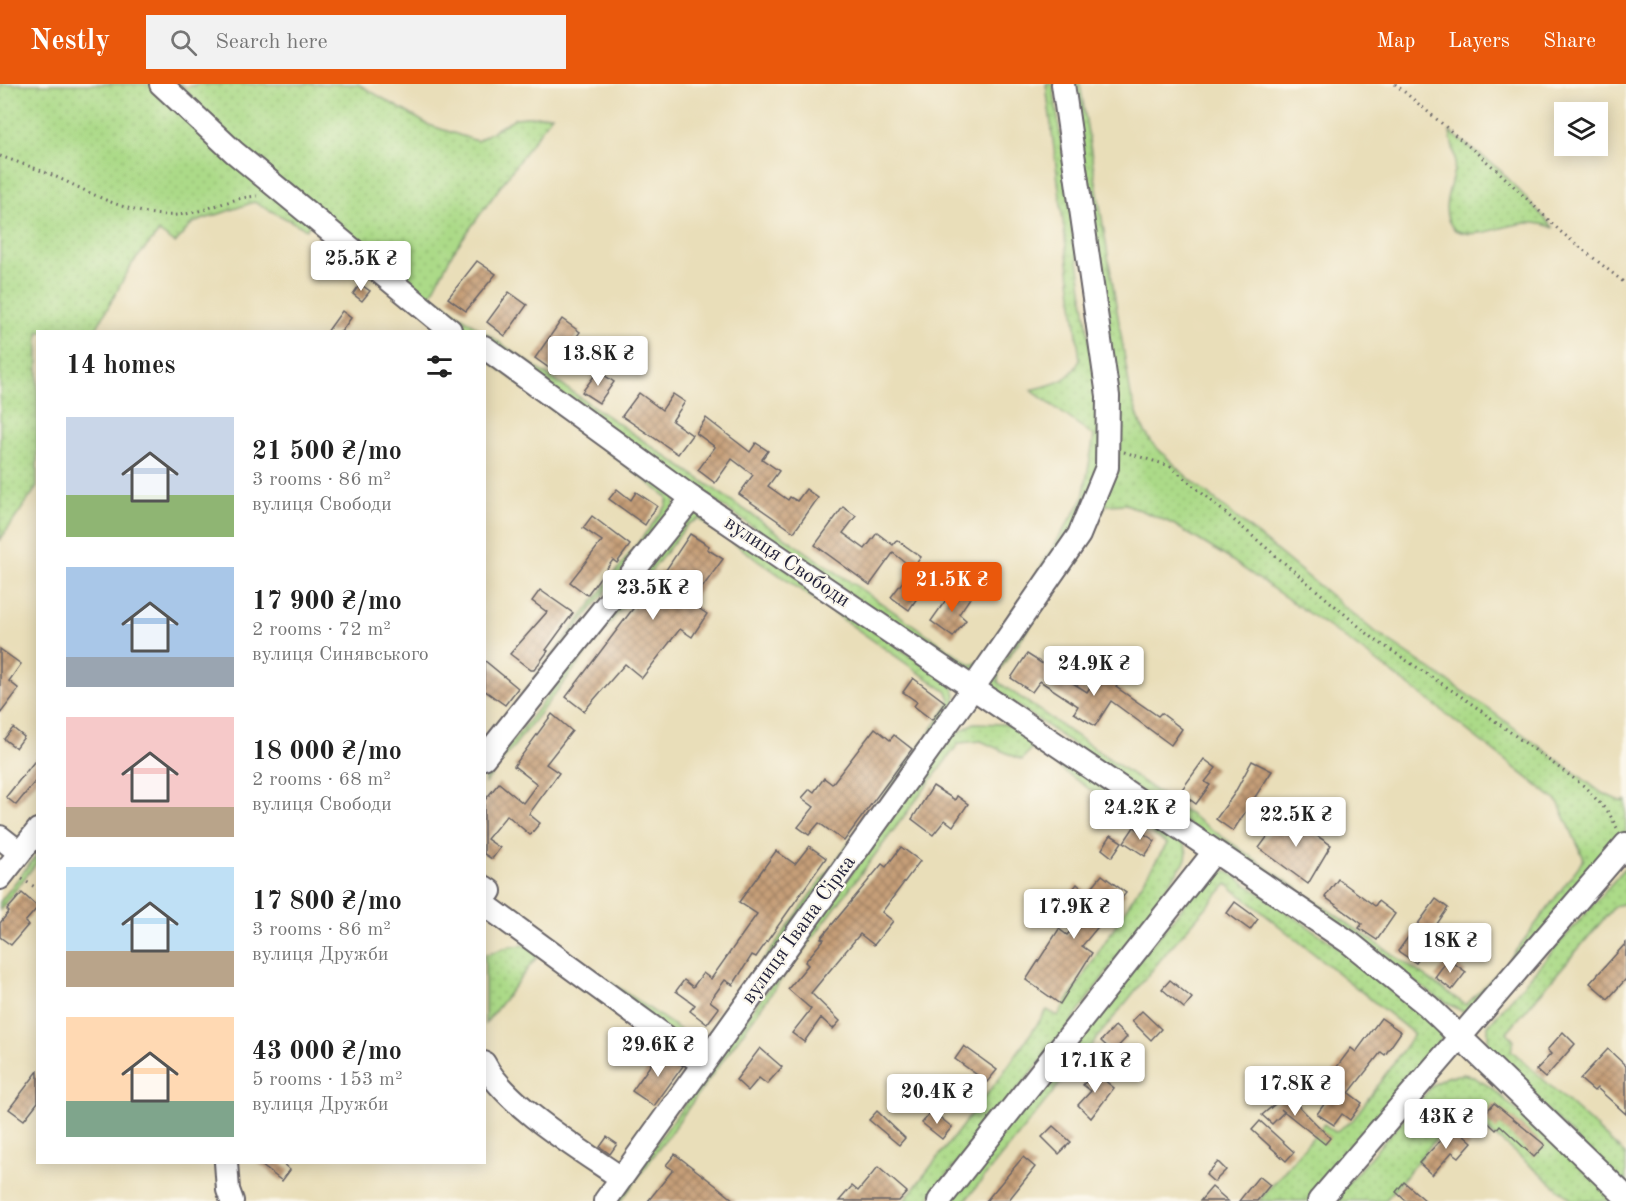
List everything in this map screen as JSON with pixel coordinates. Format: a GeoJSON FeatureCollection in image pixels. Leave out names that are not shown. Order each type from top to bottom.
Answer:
{"type":"FeatureCollection","features":[{"type":"Feature","properties":{"kind":"street"},"geometry":{"type":"LineString","coordinates":[[162,84],[234,152],[450,330]]}},
{"type":"Feature","properties":{"kind":"street","name":"вулиця Івана Сірка"},"geometry":{"type":"LineString","coordinates":[[605,1201],[973,688],[1079,535],[1107,467],[1108,396],[1063,84]]}},
{"type":"Feature","properties":{"kind":"street","name":"вулиця Свободи"},"geometry":{"type":"LineString","coordinates":[[486,348],[692,498],[1350,943],[1428,1006],[1626,1197]]}},
{"type":"Feature","properties":{"kind":"street"},"geometry":{"type":"LineString","coordinates":[[486,756],[692,498]]}},
{"type":"Feature","properties":{"kind":"street"},"geometry":{"type":"LineString","coordinates":[[0,878],[36,832]]}},
{"type":"Feature","properties":{"kind":"street"},"geometry":{"type":"LineString","coordinates":[[0,837],[19,852]]}},
{"type":"Feature","properties":{"kind":"street"},"geometry":{"type":"LineString","coordinates":[[1319,1201],[1625,845]]}},
{"type":"Feature","properties":{"kind":"street"},"geometry":{"type":"LineString","coordinates":[[939,1201],[1214,852]]}},
{"type":"Feature","properties":{"kind":"street"},"geometry":{"type":"LineString","coordinates":[[486,905],[703,1064]]}},
{"type":"Feature","properties":{"kind":"street"},"geometry":{"type":"LineString","coordinates":[[486,1067],[491,1077],[515,1100],[621,1178]]}},
{"type":"Feature","properties":{"kind":"street"},"geometry":{"type":"LineString","coordinates":[[226,1164],[228,1190],[232,1201]]}},
{"type":"Feature","properties":{"kind":"path"},"geometry":{"type":"LineString","coordinates":[[1395,84],[1498,171],[1561,232],[1626,284]]}},
{"type":"Feature","properties":{"kind":"path"},"geometry":{"type":"LineString","coordinates":[[0,156],[126,208],[163,215],[188,214],[232,200],[261,196]]}},
{"type":"Feature","properties":{"kind":"path"},"geometry":{"type":"LineString","coordinates":[[1109,444],[1123,452],[1170,466],[1374,639],[1465,699],[1584,786],[1609,813],[1625,845]]}},
{"type":"Feature","properties":{"kind":"green space"},"geometry":{"type":"Polygon","coordinates":[[[0,84],[182,84],[185,88],[197,84],[358,84],[429,125],[477,141],[515,118],[552,115],[453,252],[431,295],[481,330],[469,330],[436,308],[319,213],[306,229],[254,202],[193,223],[175,243],[159,232],[132,264],[96,330],[36,330],[36,488],[0,540],[0,84]]]}},
{"type":"Feature","properties":{"kind":"green space"},"geometry":{"type":"Polygon","coordinates":[[[1046,84],[1053,84],[1100,416],[1103,459],[1076,528],[981,669],[966,674],[486,342],[486,333],[972,665],[983,660],[1083,499],[1094,436],[1031,390],[1066,378],[1080,360],[1046,84]]]}},
{"type":"Feature","properties":{"kind":"green space"},"geometry":{"type":"Polygon","coordinates":[[[1066,84],[1080,84],[1131,396],[1142,427],[1152,443],[1185,475],[1370,628],[1493,712],[1602,793],[1622,802],[1626,800],[1626,843],[1467,1014],[1438,998],[995,690],[992,685],[994,676],[1102,505],[1117,467],[1066,84]],[[1126,504],[1106,505],[1060,582],[999,671],[998,682],[1466,1005],[1506,964],[1584,859],[1558,802],[1349,641],[1228,558],[1173,524],[1126,504]]]}},
{"type":"Feature","properties":{"kind":"green space"},"geometry":{"type":"Polygon","coordinates":[[[1450,132],[1500,170],[1554,228],[1526,223],[1479,233],[1455,230],[1449,222],[1446,205],[1455,161],[1450,132]]]}},
{"type":"Feature","properties":{"kind":"green space"},"geometry":{"type":"Polygon","coordinates":[[[486,359],[676,497],[675,505],[505,717],[667,505],[667,497],[486,359]]]}},
{"type":"Feature","properties":{"kind":"green space"},"geometry":{"type":"Polygon","coordinates":[[[694,512],[719,522],[951,684],[956,694],[955,703],[706,1048],[688,1046],[634,1010],[493,905],[492,900],[702,1045],[947,708],[950,699],[947,692],[699,519],[688,524],[486,782],[486,776],[687,515],[694,512]]]}},
{"type":"Feature","properties":{"kind":"green space"},"geometry":{"type":"Polygon","coordinates":[[[974,723],[1003,724],[1018,728],[1183,842],[1186,849],[1185,861],[1063,1034],[926,1201],[904,1201],[1001,1076],[1047,1010],[1058,1016],[1167,844],[1031,748],[1022,760],[981,741],[959,743],[778,984],[621,1201],[615,1201],[942,748],[954,735],[974,723]]]}},
{"type":"Feature","properties":{"kind":"green space"},"geometry":{"type":"Polygon","coordinates":[[[36,855],[36,863],[0,910],[0,902],[36,855]]]}},
{"type":"Feature","properties":{"kind":"green space"},"geometry":{"type":"Polygon","coordinates":[[[1626,867],[1626,903],[1615,906],[1507,1032],[1514,1041],[1511,1050],[1626,1155],[1626,1189],[1488,1051],[1488,1025],[1626,867]]]}},
{"type":"Feature","properties":{"kind":"green space"},"geometry":{"type":"Polygon","coordinates":[[[1221,871],[1227,871],[1373,971],[1441,1032],[1441,1046],[1311,1201],[1259,1201],[1324,1124],[1335,1132],[1353,1120],[1414,1034],[1227,884],[1170,948],[965,1201],[944,1201],[1206,878],[1221,871]]]}},
{"type":"Feature","properties":{"kind":"green space"},"geometry":{"type":"Polygon","coordinates":[[[530,945],[540,953],[486,1023],[486,955],[511,946],[530,945]]]}},
{"type":"Feature","properties":{"kind":"green space"},"geometry":{"type":"Polygon","coordinates":[[[1463,1074],[1472,1076],[1492,1088],[1617,1201],[1573,1201],[1461,1108],[1385,1201],[1332,1201],[1434,1084],[1446,1077],[1463,1074]]]}},
{"type":"Feature","properties":{"kind":"building"},"geometry":{"type":"Polygon","coordinates":[[[477,261],[496,274],[466,311],[448,298],[477,261]]]}},
{"type":"Feature","properties":{"kind":"building"},"geometry":{"type":"Polygon","coordinates":[[[360,284],[370,291],[362,301],[353,294],[360,284]]]}},
{"type":"Feature","properties":{"kind":"building"},"geometry":{"type":"Polygon","coordinates":[[[509,292],[527,305],[505,336],[487,322],[509,292]]]}},
{"type":"Feature","properties":{"kind":"building"},"geometry":{"type":"Polygon","coordinates":[[[342,311],[351,318],[342,330],[328,330],[342,311]]]}},
{"type":"Feature","properties":{"kind":"building"},"geometry":{"type":"Polygon","coordinates":[[[562,319],[580,332],[567,350],[571,353],[556,373],[535,358],[562,319]]]}},
{"type":"Feature","properties":{"kind":"building"},"geometry":{"type":"Polygon","coordinates":[[[598,371],[614,382],[599,403],[582,392],[598,371]]]}},
{"type":"Feature","properties":{"kind":"building"},"geometry":{"type":"Polygon","coordinates":[[[639,393],[662,410],[673,394],[685,402],[672,421],[692,435],[678,454],[622,416],[639,393]]]}},
{"type":"Feature","properties":{"kind":"building"},"geometry":{"type":"Polygon","coordinates":[[[706,418],[750,452],[756,443],[768,451],[762,459],[779,471],[768,486],[788,500],[790,497],[797,501],[806,489],[818,498],[794,532],[739,494],[753,475],[732,459],[715,483],[698,470],[715,447],[696,433],[706,418]]]}},
{"type":"Feature","properties":{"kind":"building"},"geometry":{"type":"Polygon","coordinates":[[[617,489],[631,500],[636,492],[657,506],[645,525],[609,499],[617,489]]]}},
{"type":"Feature","properties":{"kind":"building"},"geometry":{"type":"Polygon","coordinates":[[[843,507],[856,516],[843,533],[865,549],[877,533],[893,545],[897,540],[921,557],[913,568],[893,553],[870,585],[815,545],[843,507]]]}},
{"type":"Feature","properties":{"kind":"building"},"geometry":{"type":"Polygon","coordinates":[[[592,516],[630,545],[617,563],[613,560],[587,595],[570,582],[602,541],[583,528],[592,516]]]}},
{"type":"Feature","properties":{"kind":"building"},"geometry":{"type":"Polygon","coordinates":[[[690,534],[709,546],[707,549],[723,559],[691,603],[707,614],[692,637],[680,629],[642,678],[625,664],[584,711],[566,697],[635,606],[637,608],[661,571],[664,573],[690,534]]]}},
{"type":"Feature","properties":{"kind":"building"},"geometry":{"type":"Polygon","coordinates":[[[940,573],[956,584],[949,595],[933,583],[940,573]]]}},
{"type":"Feature","properties":{"kind":"building"},"geometry":{"type":"Polygon","coordinates":[[[907,576],[924,588],[909,610],[891,597],[907,576]]]}},
{"type":"Feature","properties":{"kind":"building"},"geometry":{"type":"Polygon","coordinates":[[[955,587],[970,598],[959,614],[966,620],[953,637],[931,621],[955,587]]]}},
{"type":"Feature","properties":{"kind":"building"},"geometry":{"type":"Polygon","coordinates":[[[540,590],[573,613],[534,670],[531,670],[510,654],[547,612],[532,601],[540,590]]]}},
{"type":"Feature","properties":{"kind":"building"},"geometry":{"type":"Polygon","coordinates":[[[0,649],[21,664],[9,681],[19,689],[0,714],[0,649]]]}},
{"type":"Feature","properties":{"kind":"building"},"geometry":{"type":"Polygon","coordinates":[[[1027,654],[1087,692],[1101,670],[1120,681],[1116,687],[1158,716],[1161,713],[1182,729],[1171,745],[1111,701],[1095,726],[1074,713],[1078,706],[1040,681],[1032,692],[1011,678],[1027,654]]]}},
{"type":"Feature","properties":{"kind":"building"},"geometry":{"type":"Polygon","coordinates":[[[486,662],[518,688],[505,705],[486,691],[486,662]]]}},
{"type":"Feature","properties":{"kind":"building"},"geometry":{"type":"Polygon","coordinates":[[[913,678],[945,702],[932,720],[914,706],[917,702],[903,692],[913,678]]]}},
{"type":"Feature","properties":{"kind":"building"},"geometry":{"type":"Polygon","coordinates":[[[552,714],[572,731],[546,764],[559,773],[529,814],[540,823],[530,835],[507,815],[487,839],[500,848],[492,859],[486,855],[486,799],[499,783],[523,803],[537,784],[514,766],[552,714]]]}},
{"type":"Feature","properties":{"kind":"building"},"geometry":{"type":"Polygon","coordinates":[[[13,728],[24,737],[16,748],[4,739],[13,728]]]}},
{"type":"Feature","properties":{"kind":"building"},"geometry":{"type":"Polygon","coordinates":[[[875,728],[890,740],[894,735],[912,749],[844,841],[819,823],[809,835],[798,827],[814,807],[802,798],[810,789],[814,792],[824,778],[832,784],[875,728]]]}},
{"type":"Feature","properties":{"kind":"building"},"geometry":{"type":"Polygon","coordinates":[[[1204,759],[1216,768],[1205,782],[1210,785],[1196,804],[1180,792],[1204,759]]]}},
{"type":"Feature","properties":{"kind":"building"},"geometry":{"type":"Polygon","coordinates":[[[36,760],[36,780],[16,805],[6,797],[36,760]]]}},
{"type":"Feature","properties":{"kind":"building"},"geometry":{"type":"Polygon","coordinates":[[[1252,761],[1272,771],[1233,831],[1216,819],[1234,794],[1252,761]]]}},
{"type":"Feature","properties":{"kind":"building"},"geometry":{"type":"Polygon","coordinates":[[[933,786],[955,800],[957,796],[968,804],[953,826],[945,820],[933,835],[912,819],[933,786]]]}},
{"type":"Feature","properties":{"kind":"building"},"geometry":{"type":"Polygon","coordinates":[[[1284,814],[1331,845],[1308,884],[1259,848],[1284,814]]]}},
{"type":"Feature","properties":{"kind":"building"},"geometry":{"type":"Polygon","coordinates":[[[1134,827],[1155,841],[1145,856],[1124,842],[1134,827]]]}},
{"type":"Feature","properties":{"kind":"building"},"geometry":{"type":"Polygon","coordinates":[[[1111,835],[1122,842],[1112,857],[1102,849],[1111,835]]]}},
{"type":"Feature","properties":{"kind":"building"},"geometry":{"type":"Polygon","coordinates":[[[809,846],[826,858],[756,957],[752,955],[733,985],[725,980],[710,1001],[719,1008],[707,1024],[690,1011],[695,1005],[676,991],[684,980],[693,987],[703,973],[711,979],[757,914],[739,902],[776,851],[795,864],[809,846]]]}},
{"type":"Feature","properties":{"kind":"building"},"geometry":{"type":"Polygon","coordinates":[[[901,847],[920,861],[882,912],[893,921],[874,945],[860,934],[811,993],[840,1021],[833,1029],[821,1018],[804,1042],[792,1033],[811,1009],[788,989],[808,965],[805,962],[824,939],[821,938],[882,864],[886,867],[901,847]]]}},
{"type":"Feature","properties":{"kind":"building"},"geometry":{"type":"Polygon","coordinates":[[[1102,875],[1126,893],[1082,946],[1092,953],[1060,1004],[1026,980],[1059,929],[1067,935],[1084,916],[1064,900],[1077,884],[1087,893],[1102,875]]]}},
{"type":"Feature","properties":{"kind":"building"},"geometry":{"type":"Polygon","coordinates":[[[1338,879],[1375,906],[1378,901],[1395,914],[1377,940],[1359,928],[1362,924],[1325,897],[1338,879]]]}},
{"type":"Feature","properties":{"kind":"building"},"geometry":{"type":"Polygon","coordinates":[[[22,893],[36,905],[36,909],[25,922],[28,925],[11,945],[0,937],[0,923],[9,912],[7,910],[22,893]]]}},
{"type":"Feature","properties":{"kind":"building"},"geometry":{"type":"Polygon","coordinates":[[[1436,899],[1448,908],[1425,941],[1429,944],[1416,963],[1398,951],[1436,899]]]}},
{"type":"Feature","properties":{"kind":"building"},"geometry":{"type":"Polygon","coordinates":[[[1235,902],[1258,919],[1250,930],[1227,913],[1235,902]]]}},
{"type":"Feature","properties":{"kind":"building"},"geometry":{"type":"Polygon","coordinates":[[[1626,943],[1626,979],[1608,999],[1590,983],[1626,943]]]}},
{"type":"Feature","properties":{"kind":"building"},"geometry":{"type":"Polygon","coordinates":[[[1448,959],[1466,972],[1452,990],[1435,977],[1448,959]]]}},
{"type":"Feature","properties":{"kind":"building"},"geometry":{"type":"Polygon","coordinates":[[[1170,980],[1192,998],[1184,1008],[1162,989],[1170,980]]]}},
{"type":"Feature","properties":{"kind":"building"},"geometry":{"type":"Polygon","coordinates":[[[1142,1011],[1161,1029],[1151,1040],[1132,1021],[1142,1011]]]}},
{"type":"Feature","properties":{"kind":"building"},"geometry":{"type":"Polygon","coordinates":[[[1381,1018],[1401,1032],[1385,1055],[1381,1052],[1349,1093],[1362,1103],[1350,1120],[1342,1114],[1334,1125],[1317,1114],[1330,1096],[1321,1088],[1351,1048],[1356,1052],[1381,1018]]]}},
{"type":"Feature","properties":{"kind":"building"},"geometry":{"type":"Polygon","coordinates":[[[1115,1026],[1127,1037],[1113,1052],[1101,1041],[1115,1026]]]}},
{"type":"Feature","properties":{"kind":"building"},"geometry":{"type":"Polygon","coordinates":[[[1563,1032],[1575,1044],[1545,1078],[1536,1070],[1551,1054],[1547,1050],[1563,1032]]]}},
{"type":"Feature","properties":{"kind":"building"},"geometry":{"type":"Polygon","coordinates":[[[964,1046],[997,1070],[987,1082],[955,1059],[964,1046]]]}},
{"type":"Feature","properties":{"kind":"building"},"geometry":{"type":"Polygon","coordinates":[[[760,1048],[782,1067],[767,1084],[759,1078],[748,1091],[736,1080],[760,1048]]]}},
{"type":"Feature","properties":{"kind":"building"},"geometry":{"type":"Polygon","coordinates":[[[1608,1049],[1626,1066],[1626,1114],[1597,1088],[1594,1091],[1580,1079],[1608,1049]]]}},
{"type":"Feature","properties":{"kind":"building"},"geometry":{"type":"Polygon","coordinates":[[[661,1050],[683,1066],[654,1106],[632,1091],[661,1050]]]}},
{"type":"Feature","properties":{"kind":"building"},"geometry":{"type":"Polygon","coordinates":[[[1094,1072],[1114,1088],[1091,1118],[1078,1105],[1091,1091],[1083,1085],[1094,1072]]]}},
{"type":"Feature","properties":{"kind":"building"},"geometry":{"type":"Polygon","coordinates":[[[36,1074],[36,1105],[24,1120],[9,1109],[36,1074]]]}},
{"type":"Feature","properties":{"kind":"building"},"geometry":{"type":"Polygon","coordinates":[[[1287,1094],[1330,1138],[1325,1144],[1281,1109],[1284,1112],[1272,1124],[1262,1115],[1287,1094]]]}},
{"type":"Feature","properties":{"kind":"building"},"geometry":{"type":"Polygon","coordinates":[[[1494,1103],[1545,1145],[1534,1157],[1500,1125],[1496,1130],[1482,1117],[1494,1103]]]}},
{"type":"Feature","properties":{"kind":"building"},"geometry":{"type":"Polygon","coordinates":[[[877,1111],[905,1138],[899,1145],[869,1120],[877,1111]]]}},
{"type":"Feature","properties":{"kind":"building"},"geometry":{"type":"Polygon","coordinates":[[[932,1111],[952,1127],[942,1139],[922,1123],[932,1111]]]}},
{"type":"Feature","properties":{"kind":"building"},"geometry":{"type":"Polygon","coordinates":[[[1260,1121],[1294,1152],[1286,1161],[1252,1130],[1260,1121]]]}},
{"type":"Feature","properties":{"kind":"building"},"geometry":{"type":"Polygon","coordinates":[[[1053,1126],[1071,1142],[1059,1154],[1042,1137],[1053,1126]]]}},
{"type":"Feature","properties":{"kind":"building"},"geometry":{"type":"Polygon","coordinates":[[[1454,1126],[1472,1142],[1459,1157],[1452,1152],[1432,1175],[1419,1163],[1454,1126]]]}},
{"type":"Feature","properties":{"kind":"building"},"geometry":{"type":"Polygon","coordinates":[[[607,1137],[617,1144],[610,1154],[600,1147],[607,1137]]]}},
{"type":"Feature","properties":{"kind":"building"},"geometry":{"type":"Polygon","coordinates":[[[675,1154],[735,1201],[648,1201],[673,1170],[666,1165],[675,1154]]]}},
{"type":"Feature","properties":{"kind":"building"},"geometry":{"type":"Polygon","coordinates":[[[1023,1157],[1035,1167],[1008,1201],[986,1201],[1023,1157]]]}},
{"type":"Feature","properties":{"kind":"building"},"geometry":{"type":"Polygon","coordinates":[[[1218,1162],[1226,1170],[1214,1182],[1206,1175],[1218,1162]]]}},
{"type":"Feature","properties":{"kind":"building"},"geometry":{"type":"Polygon","coordinates":[[[260,1164],[283,1164],[290,1170],[282,1181],[260,1164]]]}},
{"type":"Feature","properties":{"kind":"building"},"geometry":{"type":"Polygon","coordinates":[[[878,1167],[907,1192],[899,1201],[839,1201],[852,1186],[858,1191],[878,1167]]]}},
{"type":"Feature","properties":{"kind":"building"},"geometry":{"type":"Polygon","coordinates":[[[1259,1176],[1270,1185],[1257,1201],[1239,1201],[1259,1176]]]}},
{"type":"Feature","properties":{"kind":"building"},"geometry":{"type":"Polygon","coordinates":[[[1404,1182],[1426,1201],[1406,1201],[1396,1192],[1404,1182]]]}},
{"type":"Feature","properties":{"kind":"building"},"geometry":{"type":"Polygon","coordinates":[[[1212,1187],[1228,1201],[1200,1201],[1212,1187]]]}}]}
